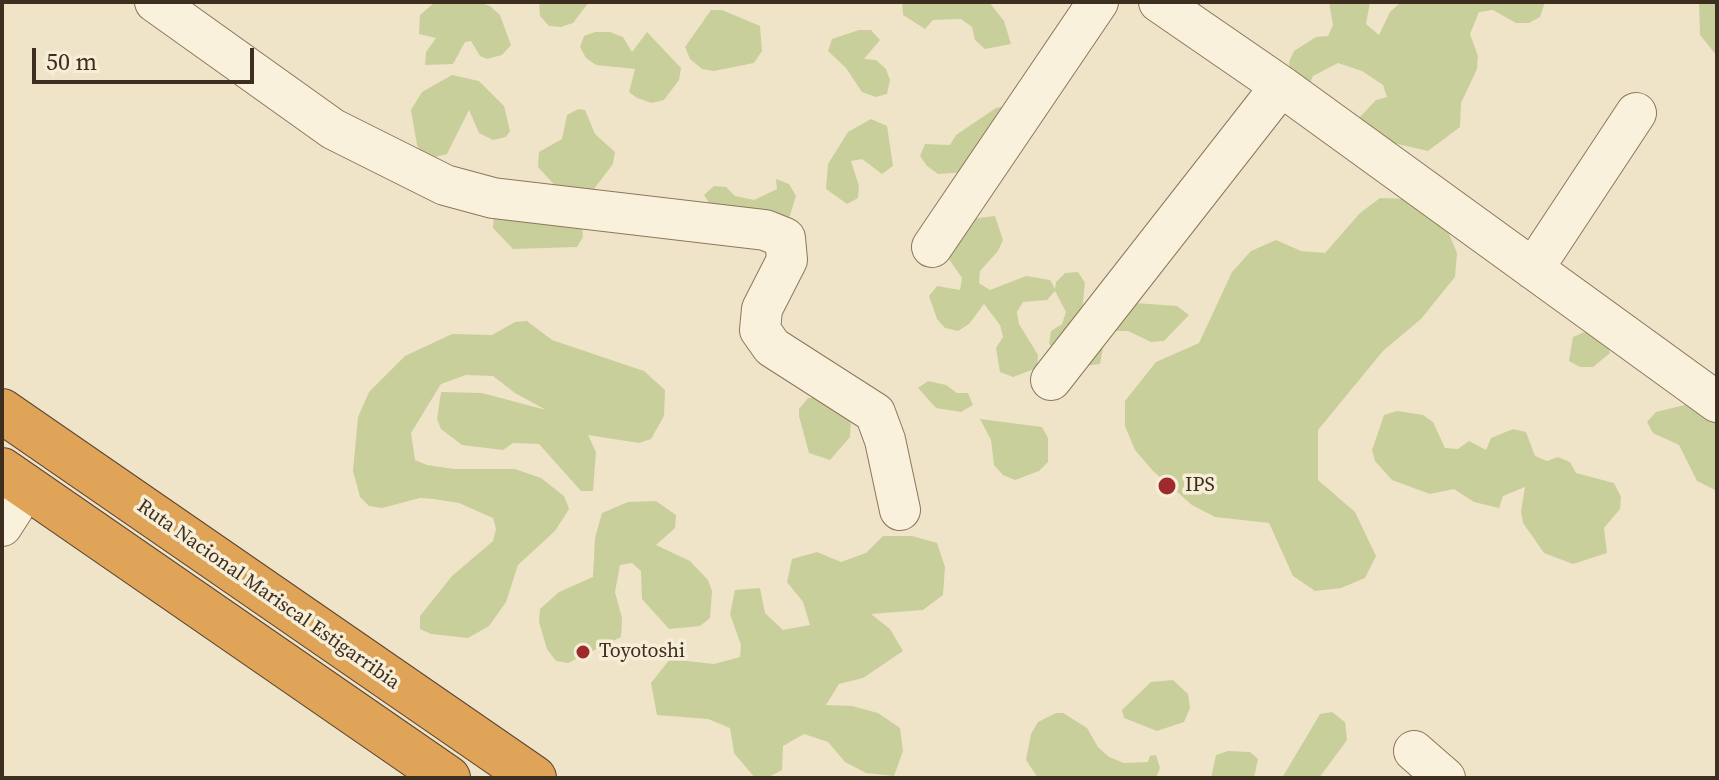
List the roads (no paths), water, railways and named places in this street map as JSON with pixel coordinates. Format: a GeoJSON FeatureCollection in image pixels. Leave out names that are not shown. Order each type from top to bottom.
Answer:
{"type":"FeatureCollection","features":[{"type":"Feature","properties":{"kind":"highway","name":"Ruta Nacional Mariscal Estigarribia"},"geometry":{"type":"LineString","coordinates":[[2,411],[534,778]]}},
{"type":"Feature","properties":{"kind":"highway"},"geometry":{"type":"LineString","coordinates":[[14,479],[448,778]]}},
{"type":"Feature","properties":{"kind":"street"},"geometry":{"type":"LineString","coordinates":[[155,2],[333,129],[445,185],[493,198],[765,230],[785,238],[787,260],[762,309],[760,330],[772,347],[875,413],[885,440],[900,510]]}},
{"type":"Feature","properties":{"kind":"street"},"geometry":{"type":"LineString","coordinates":[[932,247],[1098,2]]}},
{"type":"Feature","properties":{"kind":"street"},"geometry":{"type":"LineString","coordinates":[[1159,2],[1281,86],[1717,402]]}},
{"type":"Feature","properties":{"kind":"street"},"geometry":{"type":"LineString","coordinates":[[1051,380],[1281,86]]}},
{"type":"Feature","properties":{"kind":"street"},"geometry":{"type":"LineString","coordinates":[[1533,269],[1636,113]]}},
{"type":"Feature","properties":{"kind":"street"},"geometry":{"type":"LineString","coordinates":[[2,526],[14,479]]}},
{"type":"Feature","properties":{"kind":"street"},"geometry":{"type":"LineString","coordinates":[[1414,751],[1445,778]]}},
{"type":"Feature","properties":{"kind":"place","name":"IPS"},"geometry":{"type":"Point","coordinates":[1167,486]}},
{"type":"Feature","properties":{"kind":"place","name":"Toyotoshi"},"geometry":{"type":"Point","coordinates":[583,652]}}]}
